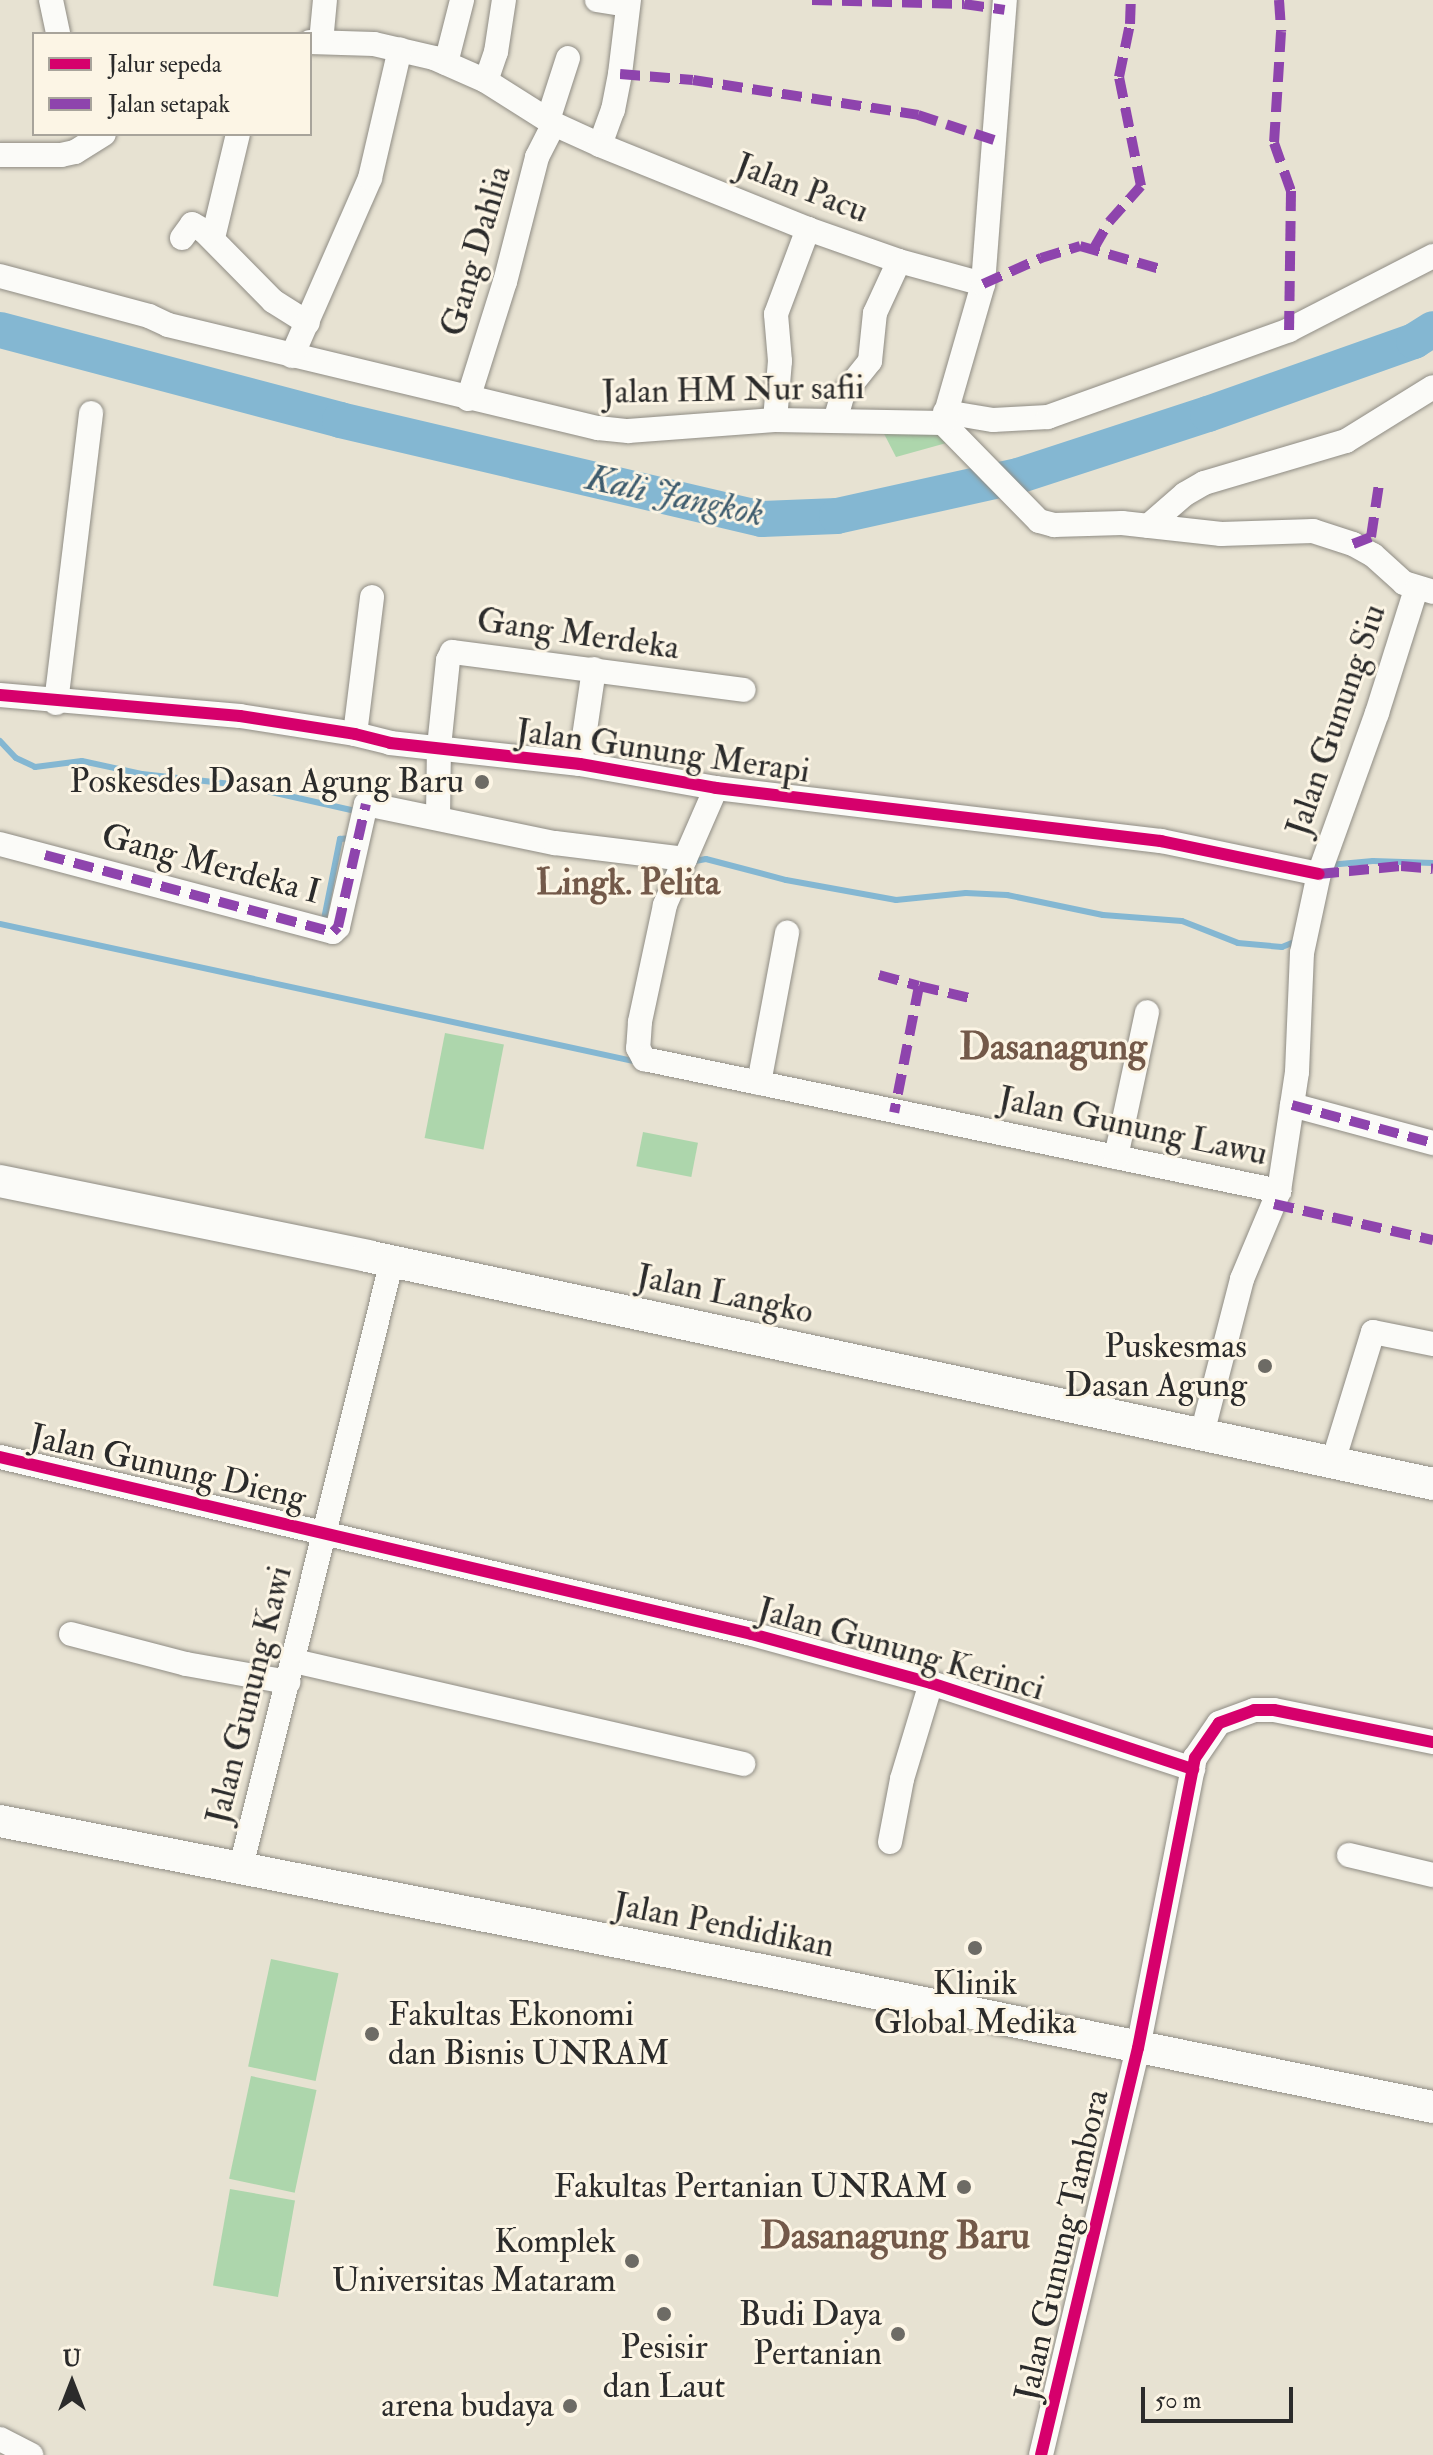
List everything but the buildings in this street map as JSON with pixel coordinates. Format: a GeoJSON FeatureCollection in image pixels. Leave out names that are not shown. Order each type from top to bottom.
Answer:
{"type":"FeatureCollection","features":[{"type":"Feature","properties":{"kind":"main road","name":"Jalan Langko"},"geometry":{"type":"LineString","coordinates":[[0,1181],[392,1261],[1433,1484]]}},
{"type":"Feature","properties":{"kind":"main road","name":"Jalan Pendidikan"},"geometry":{"type":"LineString","coordinates":[[0,1821],[1433,2107]]}},
{"type":"Feature","properties":{"kind":"street"},"geometry":{"type":"LineString","coordinates":[[51,0],[58,32]]}},
{"type":"Feature","properties":{"kind":"street"},"geometry":{"type":"LineString","coordinates":[[316,42],[325,0]]}},
{"type":"Feature","properties":{"kind":"street"},"geometry":{"type":"LineString","coordinates":[[446,63],[462,0]]}},
{"type":"Feature","properties":{"kind":"street"},"geometry":{"type":"LineString","coordinates":[[486,81],[496,52],[504,0]]}},
{"type":"Feature","properties":{"kind":"street"},"geometry":{"type":"LineString","coordinates":[[597,0],[628,2],[613,110],[600,145]]}},
{"type":"Feature","properties":{"kind":"street"},"geometry":{"type":"LineString","coordinates":[[1005,0],[983,284],[946,423],[1039,521],[1054,525],[1148,526],[1221,534],[1327,533],[1373,555],[1425,590]]}},
{"type":"Feature","properties":{"kind":"street","name":"Jalan Pacu"},"geometry":{"type":"LineString","coordinates":[[316,42],[352,42],[400,49],[446,63],[486,81],[551,122],[600,145],[808,229],[899,261],[983,284]]}},
{"type":"Feature","properties":{"kind":"street"},"geometry":{"type":"LineString","coordinates":[[0,276],[149,316],[168,325],[292,356],[370,178],[400,49]]}},
{"type":"Feature","properties":{"kind":"street","name":"Gang Dahlia"},"geometry":{"type":"LineString","coordinates":[[468,399],[505,282],[537,157],[551,122],[568,58]]}},
{"type":"Feature","properties":{"kind":"street"},"geometry":{"type":"LineString","coordinates":[[0,155],[61,155],[75,152],[101,136]]}},
{"type":"Feature","properties":{"kind":"street"},"geometry":{"type":"LineString","coordinates":[[213,238],[238,136]]}},
{"type":"Feature","properties":{"kind":"street"},"geometry":{"type":"LineString","coordinates":[[182,238],[192,224],[213,238],[273,301],[308,323]]}},
{"type":"Feature","properties":{"kind":"street"},"geometry":{"type":"LineString","coordinates":[[775,420],[780,361],[776,314],[808,229]]}},
{"type":"Feature","properties":{"kind":"street","name":"Jalan HM Nur safii"},"geometry":{"type":"LineString","coordinates":[[292,356],[360,369],[563,423],[628,431],[775,420],[946,423],[1048,417],[1289,330],[1433,256]]}},
{"type":"Feature","properties":{"kind":"street"},"geometry":{"type":"LineString","coordinates":[[835,421],[842,396],[870,361],[875,313],[899,261]]}},
{"type":"Feature","properties":{"kind":"street"},"geometry":{"type":"LineString","coordinates":[[1148,526],[1185,494],[1204,483],[1346,441],[1433,387]]}},
{"type":"Feature","properties":{"kind":"street"},"geometry":{"type":"LineString","coordinates":[[56,703],[91,413]]}},
{"type":"Feature","properties":{"kind":"street","name":"Jalan Gunung Siu"},"geometry":{"type":"LineString","coordinates":[[1202,1434],[1242,1279],[1279,1191],[1297,1072],[1302,953],[1317,870],[1425,590]]}},
{"type":"Feature","properties":{"kind":"street"},"geometry":{"type":"LineString","coordinates":[[355,734],[372,597]]}},
{"type":"Feature","properties":{"kind":"street","name":"Gang Merdeka"},"geometry":{"type":"LineString","coordinates":[[439,747],[448,660],[452,652],[744,690]]}},
{"type":"Feature","properties":{"kind":"street"},"geometry":{"type":"LineString","coordinates":[[580,764],[594,669]]}},
{"type":"Feature","properties":{"kind":"street","name":"Jalan Gunung Merapi"},"geometry":{"type":"LineString","coordinates":[[0,695],[56,703],[240,716],[355,734],[390,743],[580,764],[716,788],[1161,841],[1317,870]]}},
{"type":"Feature","properties":{"kind":"street"},"geometry":{"type":"LineString","coordinates":[[438,817],[439,747]]}},
{"type":"Feature","properties":{"kind":"street","name":"Jalan Gunung Lawu"},"geometry":{"type":"LineString","coordinates":[[716,788],[665,905],[650,969],[639,1053],[648,1061],[1279,1191]]}},
{"type":"Feature","properties":{"kind":"street","name":"Gang Merdeka I"},"geometry":{"type":"LineString","coordinates":[[0,844],[333,932],[338,927],[364,812],[438,817],[555,843],[683,863]]}},
{"type":"Feature","properties":{"kind":"street"},"geometry":{"type":"LineString","coordinates":[[759,1083],[787,933]]}},
{"type":"Feature","properties":{"kind":"street"},"geometry":{"type":"LineString","coordinates":[[1116,1157],[1147,1012]]}},
{"type":"Feature","properties":{"kind":"street"},"geometry":{"type":"LineString","coordinates":[[1292,1105],[1433,1143]]}},
{"type":"Feature","properties":{"kind":"street","name":"Jalan Gunung Kawi"},"geometry":{"type":"LineString","coordinates":[[241,1867],[392,1261]]}},
{"type":"Feature","properties":{"kind":"street"},"geometry":{"type":"LineString","coordinates":[[1333,1462],[1373,1332],[1433,1344]]}},
{"type":"Feature","properties":{"kind":"street","name":"Jalan Gunung Dieng"},"geometry":{"type":"LineString","coordinates":[[0,1457],[324,1531]]}},
{"type":"Feature","properties":{"kind":"street","name":"Jalan Gunung Kerinci"},"geometry":{"type":"LineString","coordinates":[[324,1531],[752,1634],[931,1683],[1193,1769]]}},
{"type":"Feature","properties":{"kind":"street"},"geometry":{"type":"LineString","coordinates":[[71,1634],[186,1664],[291,1671],[743,1764]]}},
{"type":"Feature","properties":{"kind":"street"},"geometry":{"type":"LineString","coordinates":[[890,1842],[902,1779],[931,1683]]}},
{"type":"Feature","properties":{"kind":"street"},"geometry":{"type":"LineString","coordinates":[[1193,1769],[1203,1744],[1219,1723],[1254,1710],[1274,1710],[1433,1742]]}},
{"type":"Feature","properties":{"kind":"street","name":"Jalan Gunung Tambora"},"geometry":{"type":"LineString","coordinates":[[1041,2455],[1138,2048],[1193,1769]]}},
{"type":"Feature","properties":{"kind":"street"},"geometry":{"type":"LineString","coordinates":[[1349,1855],[1433,1875]]}},
{"type":"Feature","properties":{"kind":"street"},"geometry":{"type":"LineString","coordinates":[[0,2439],[31,2455]]}},
{"type":"Feature","properties":{"kind":"green space"},"geometry":{"type":"Polygon","coordinates":[[[879,424],[940,429],[950,442],[896,457],[879,424]]]}},
{"type":"Feature","properties":{"kind":"green space"},"geometry":{"type":"Polygon","coordinates":[[[445,1033],[504,1044],[483,1149],[425,1138],[445,1033]]]}},
{"type":"Feature","properties":{"kind":"green space"},"geometry":{"type":"Polygon","coordinates":[[[643,1132],[698,1143],[691,1177],[636,1166],[643,1132]]]}},
{"type":"Feature","properties":{"kind":"green space"},"geometry":{"type":"Polygon","coordinates":[[[271,1959],[338,1973],[316,2081],[248,2067],[271,1959]]]}},
{"type":"Feature","properties":{"kind":"green space"},"geometry":{"type":"Polygon","coordinates":[[[251,2076],[317,2090],[295,2193],[229,2179],[251,2076]]]}},
{"type":"Feature","properties":{"kind":"green space"},"geometry":{"type":"Polygon","coordinates":[[[230,2189],[295,2200],[278,2297],[213,2286],[230,2189]]]}},
{"type":"Feature","properties":{"kind":"waterway","name":"Kali Jangkok"},"geometry":{"type":"LineString","coordinates":[[0,330],[340,420],[762,519],[837,516],[1018,476],[1208,414],[1414,341],[1433,329]]}},
{"type":"Feature","properties":{"kind":"waterway"},"geometry":{"type":"LineString","coordinates":[[0,741],[16,758],[35,767],[82,761],[142,774],[240,785],[360,812]]}},
{"type":"Feature","properties":{"kind":"waterway"},"geometry":{"type":"LineString","coordinates":[[323,924],[340,839],[352,838]]}},
{"type":"Feature","properties":{"kind":"waterway"},"geometry":{"type":"LineString","coordinates":[[690,862],[706,859],[786,880],[896,900],[966,893],[1007,895],[1103,915],[1182,921],[1238,943],[1282,947],[1297,941]]}},
{"type":"Feature","properties":{"kind":"waterway"},"geometry":{"type":"LineString","coordinates":[[1329,865],[1373,861],[1433,863]]}},
{"type":"Feature","properties":{"kind":"waterway"},"geometry":{"type":"LineString","coordinates":[[0,924],[638,1062]]}},
{"type":"Feature","properties":{"kind":"marked path"},"geometry":{"type":"LineString","coordinates":[[812,0],[964,4],[1005,10]]}},
{"type":"Feature","properties":{"kind":"marked path"},"geometry":{"type":"LineString","coordinates":[[1094,248],[1109,222],[1141,186],[1119,77],[1130,24],[1131,0]]}},
{"type":"Feature","properties":{"kind":"marked path"},"geometry":{"type":"LineString","coordinates":[[1279,0],[1281,32],[1274,143],[1291,191],[1289,330]]}},
{"type":"Feature","properties":{"kind":"marked path"},"geometry":{"type":"LineString","coordinates":[[620,74],[693,80],[918,115],[994,140]]}},
{"type":"Feature","properties":{"kind":"marked path"},"geometry":{"type":"LineString","coordinates":[[983,284],[1041,258],[1080,246],[1160,269]]}},
{"type":"Feature","properties":{"kind":"marked path"},"geometry":{"type":"LineString","coordinates":[[1353,544],[1371,537],[1379,484]]}},
{"type":"Feature","properties":{"kind":"marked path"},"geometry":{"type":"LineString","coordinates":[[45,855],[333,932],[338,927],[366,804]]}},
{"type":"Feature","properties":{"kind":"marked path"},"geometry":{"type":"LineString","coordinates":[[1319,874],[1401,866],[1433,869]]}},
{"type":"Feature","properties":{"kind":"marked path"},"geometry":{"type":"LineString","coordinates":[[879,975],[919,986],[894,1113]]}},
{"type":"Feature","properties":{"kind":"marked path"},"geometry":{"type":"LineString","coordinates":[[919,986],[974,999]]}},
{"type":"Feature","properties":{"kind":"marked path"},"geometry":{"type":"LineString","coordinates":[[1292,1105],[1433,1143]]}},
{"type":"Feature","properties":{"kind":"marked path"},"geometry":{"type":"LineString","coordinates":[[1274,1204],[1433,1240]]}},
{"type":"Feature","properties":{"kind":"cycle path"},"geometry":{"type":"LineString","coordinates":[[0,695],[240,716],[355,734],[390,743],[580,764],[716,788],[1161,841],[1319,874]]}},
{"type":"Feature","properties":{"kind":"cycle path"},"geometry":{"type":"LineString","coordinates":[[0,1457],[752,1634],[931,1683],[1193,1769]]}},
{"type":"Feature","properties":{"kind":"cycle path"},"geometry":{"type":"LineString","coordinates":[[1041,2455],[1138,2048],[1195,1758],[1219,1723],[1254,1710],[1274,1710],[1433,1742]]}},
{"type":"Feature","properties":{"kind":"place","name":"Poskesdes Dasan Agung Baru"},"geometry":{"type":"Point","coordinates":[482,782]}},
{"type":"Feature","properties":{"kind":"place","name":"Puskesmas Dasan Agung"},"geometry":{"type":"Point","coordinates":[1265,1366]}},
{"type":"Feature","properties":{"kind":"place","name":"Klinik Global Medika"},"geometry":{"type":"Point","coordinates":[975,1948]}},
{"type":"Feature","properties":{"kind":"place","name":"Fakultas Ekonomi dan Bisnis UNRAM"},"geometry":{"type":"Point","coordinates":[372,2034]}},
{"type":"Feature","properties":{"kind":"place","name":"Fakultas Pertanian UNRAM"},"geometry":{"type":"Point","coordinates":[964,2187]}},
{"type":"Feature","properties":{"kind":"place","name":"Komplek Universitas Mataram"},"geometry":{"type":"Point","coordinates":[632,2261]}},
{"type":"Feature","properties":{"kind":"place","name":"Pesisir dan Laut"},"geometry":{"type":"Point","coordinates":[664,2314]}},
{"type":"Feature","properties":{"kind":"place","name":"Budi Daya Pertanian"},"geometry":{"type":"Point","coordinates":[898,2334]}},
{"type":"Feature","properties":{"kind":"place","name":"arena budaya"},"geometry":{"type":"Point","coordinates":[570,2406]}},
{"type":"Feature","properties":{"kind":"district","name":"Lingk. Pelita"},"geometry":{"type":"Point","coordinates":[628,883]}},
{"type":"Feature","properties":{"kind":"district","name":"Dasanagung"},"geometry":{"type":"Point","coordinates":[1053,1048]}},
{"type":"Feature","properties":{"kind":"district","name":"Dasanagung Baru"},"geometry":{"type":"Point","coordinates":[895,2237]}}]}
